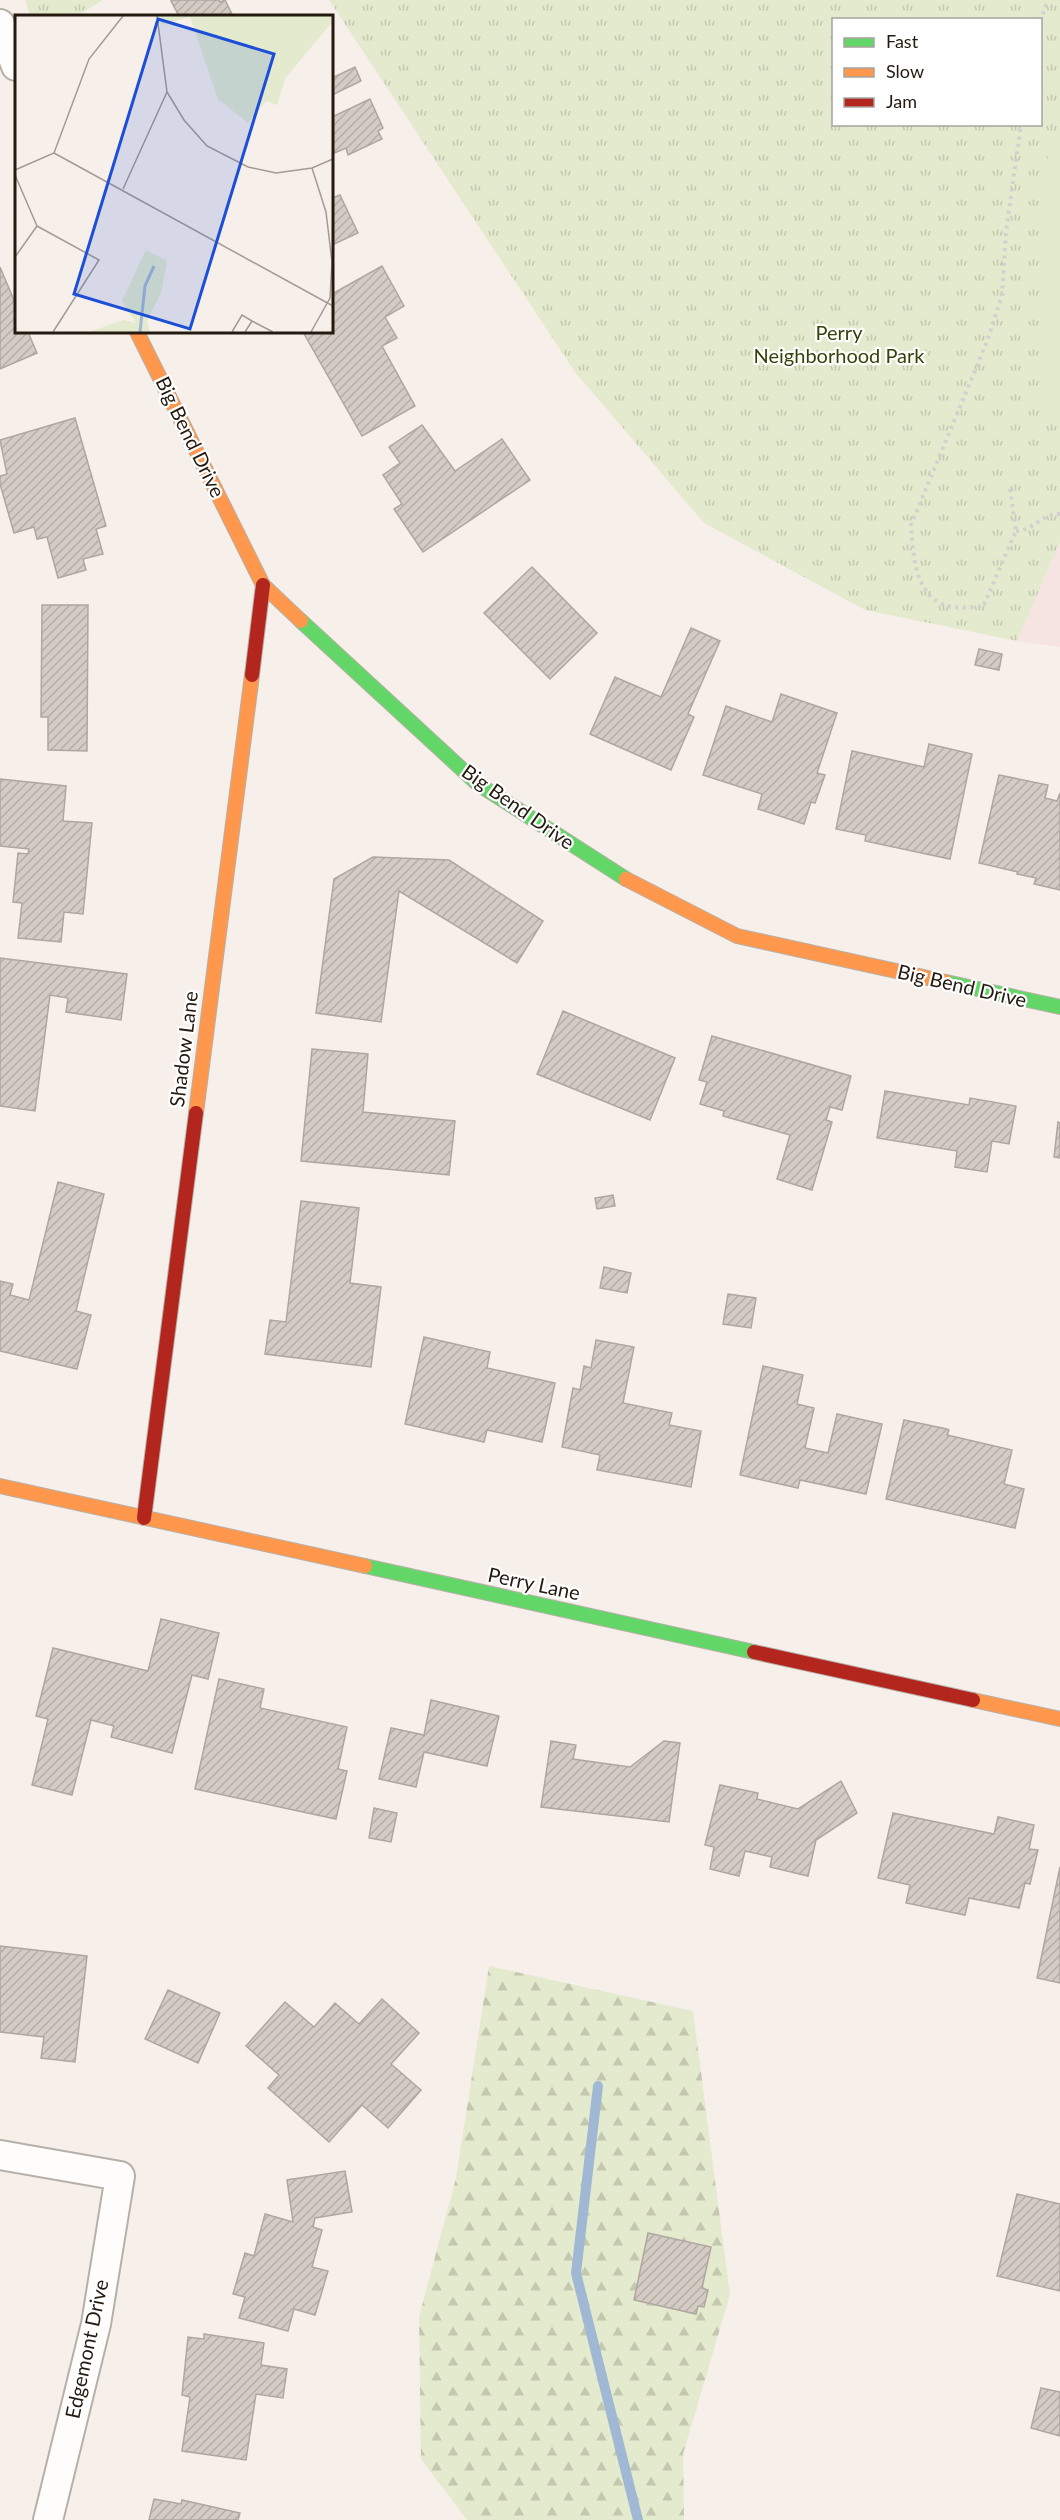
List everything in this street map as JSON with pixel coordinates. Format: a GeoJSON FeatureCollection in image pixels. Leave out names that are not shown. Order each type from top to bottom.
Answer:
{"type":"FeatureCollection","features":[{"type":"Feature","properties":{"kind":"street"},"geometry":{"type":"LineString","coordinates":[[0,24],[15,63]]}},
{"type":"Feature","properties":{"kind":"street","name":"Big Bend Drive"},"geometry":{"type":"LineString","coordinates":[[137,333],[263,585],[478,784],[610,871],[737,936],[1060,1007]]}},
{"type":"Feature","properties":{"kind":"street","name":"Shadow Lane"},"geometry":{"type":"LineString","coordinates":[[144,1518],[263,585]]}},
{"type":"Feature","properties":{"kind":"street","name":"Perry Lane"},"geometry":{"type":"LineString","coordinates":[[0,1486],[1060,1719]]}},
{"type":"Feature","properties":{"kind":"street","name":"Edgemont Drive"},"geometry":{"type":"LineString","coordinates":[[0,2155],[120,2176],[96,2324],[48,2520]]}},
{"type":"Feature","properties":{"kind":"path"},"geometry":{"type":"LineString","coordinates":[[1042,18],[1048,0]]}},
{"type":"Feature","properties":{"kind":"path"},"geometry":{"type":"LineString","coordinates":[[1010,489],[1016,531],[982,607],[946,606],[930,596],[913,557],[912,525],[986,344],[1002,296],[1006,232],[1021,126]]}},
{"type":"Feature","properties":{"kind":"path"},"geometry":{"type":"LineString","coordinates":[[1016,531],[1026,531],[1053,513],[1060,514]]}},
{"type":"Feature","properties":{"kind":"shaded area"},"geometry":{"type":"Polygon","coordinates":[[[1060,542],[1060,647],[1017,641],[1060,542]]]}},
{"type":"Feature","properties":{"kind":"green space"},"geometry":{"type":"Polygon","coordinates":[[[25,0],[103,0],[79,15],[30,15],[25,0]]]}},
{"type":"Feature","properties":{"kind":"green space","name":"Perry Neighborhood Park"},"geometry":{"type":"Polygon","coordinates":[[[329,0],[1060,0],[1060,542],[1017,641],[865,610],[704,523],[575,372],[329,0]]]}},
{"type":"Feature","properties":{"kind":"green space"},"geometry":{"type":"Polygon","coordinates":[[[1048,143],[1060,143],[1060,410],[1039,409],[1048,143]]]}},
{"type":"Feature","properties":{"kind":"green space"},"geometry":{"type":"Polygon","coordinates":[[[489,1966],[693,2011],[730,2295],[683,2454],[684,2520],[467,2520],[421,2459],[419,2317],[456,2178],[489,1966]]]}},
{"type":"Feature","properties":{"kind":"building"},"geometry":{"type":"Polygon","coordinates":[[[219,0],[220,2],[225,0],[232,15],[178,15],[171,1],[219,0]]]}},
{"type":"Feature","properties":{"kind":"building"},"geometry":{"type":"Polygon","coordinates":[[[355,67],[361,81],[333,95],[333,78],[355,67]]]}},
{"type":"Feature","properties":{"kind":"building"},"geometry":{"type":"Polygon","coordinates":[[[370,99],[383,128],[378,131],[382,139],[348,155],[346,148],[333,154],[333,117],[370,99]]]}},
{"type":"Feature","properties":{"kind":"building"},"geometry":{"type":"Polygon","coordinates":[[[340,195],[358,233],[333,245],[333,198],[340,195]]]}},
{"type":"Feature","properties":{"kind":"building"},"geometry":{"type":"Polygon","coordinates":[[[382,266],[404,306],[385,317],[397,338],[382,346],[415,406],[362,436],[304,333],[333,333],[333,293],[382,266]]]}},
{"type":"Feature","properties":{"kind":"building"},"geometry":{"type":"Polygon","coordinates":[[[0,267],[15,303],[15,333],[28,333],[37,353],[0,369],[0,267]]]}},
{"type":"Feature","properties":{"kind":"building"},"geometry":{"type":"Polygon","coordinates":[[[75,418],[106,526],[96,529],[103,554],[83,559],[86,570],[58,578],[47,537],[37,539],[34,527],[14,533],[0,484],[0,476],[7,474],[0,440],[75,418]]]}},
{"type":"Feature","properties":{"kind":"building"},"geometry":{"type":"Polygon","coordinates":[[[422,425],[455,471],[502,439],[530,480],[423,552],[394,509],[402,504],[383,475],[400,463],[389,447],[422,425]]]}},
{"type":"Feature","properties":{"kind":"building"},"geometry":{"type":"Polygon","coordinates":[[[532,567],[597,633],[550,679],[484,613],[532,567]]]}},
{"type":"Feature","properties":{"kind":"building"},"geometry":{"type":"Polygon","coordinates":[[[42,605],[88,605],[87,751],[48,750],[48,717],[41,717],[42,605]]]}},
{"type":"Feature","properties":{"kind":"building"},"geometry":{"type":"Polygon","coordinates":[[[691,628],[720,641],[688,714],[694,717],[671,770],[590,734],[615,677],[661,697],[691,628]]]}},
{"type":"Feature","properties":{"kind":"building"},"geometry":{"type":"Polygon","coordinates":[[[979,649],[1002,654],[999,670],[975,665],[979,649]]]}},
{"type":"Feature","properties":{"kind":"building"},"geometry":{"type":"Polygon","coordinates":[[[781,694],[837,713],[817,773],[825,775],[815,803],[811,802],[804,824],[758,809],[762,794],[703,775],[726,706],[772,722],[781,694]]]}},
{"type":"Feature","properties":{"kind":"building"},"geometry":{"type":"Polygon","coordinates":[[[929,744],[972,754],[950,859],[865,841],[866,835],[836,829],[852,751],[924,767],[929,744]]]}},
{"type":"Feature","properties":{"kind":"building"},"geometry":{"type":"Polygon","coordinates":[[[999,775],[1048,785],[1045,798],[1057,801],[1060,793],[1060,890],[1034,884],[1036,878],[1017,874],[1018,872],[979,863],[999,775]]]}},
{"type":"Feature","properties":{"kind":"building"},"geometry":{"type":"Polygon","coordinates":[[[0,779],[66,786],[63,821],[92,823],[83,914],[64,912],[61,942],[18,938],[22,903],[13,902],[18,853],[28,854],[29,849],[0,846],[0,779]]]}},
{"type":"Feature","properties":{"kind":"building"},"geometry":{"type":"Polygon","coordinates":[[[373,857],[449,860],[543,921],[517,963],[399,891],[381,1022],[316,1013],[334,879],[373,857]]]}},
{"type":"Feature","properties":{"kind":"building"},"geometry":{"type":"Polygon","coordinates":[[[0,958],[127,974],[121,1020],[66,1012],[68,998],[50,995],[35,1111],[0,1106],[0,958]]]}},
{"type":"Feature","properties":{"kind":"building"},"geometry":{"type":"Polygon","coordinates":[[[563,1011],[675,1058],[650,1120],[537,1074],[563,1011]]]}},
{"type":"Feature","properties":{"kind":"building"},"geometry":{"type":"Polygon","coordinates":[[[712,1036],[851,1076],[842,1110],[830,1107],[826,1120],[832,1122],[812,1190],[777,1179],[790,1135],[723,1116],[724,1111],[700,1104],[707,1082],[699,1080],[712,1036]]]}},
{"type":"Feature","properties":{"kind":"building"},"geometry":{"type":"Polygon","coordinates":[[[312,1049],[368,1054],[363,1112],[455,1121],[449,1175],[301,1161],[312,1049]]]}},
{"type":"Feature","properties":{"kind":"building"},"geometry":{"type":"Polygon","coordinates":[[[885,1091],[969,1105],[970,1098],[1016,1106],[1009,1144],[992,1141],[987,1172],[955,1167],[957,1151],[877,1138],[885,1091]]]}},
{"type":"Feature","properties":{"kind":"building"},"geometry":{"type":"Polygon","coordinates":[[[1058,1122],[1060,1123],[1060,1158],[1054,1157],[1058,1122]]]}},
{"type":"Feature","properties":{"kind":"building"},"geometry":{"type":"Polygon","coordinates":[[[58,1182],[104,1194],[76,1311],[91,1315],[77,1369],[0,1351],[0,1281],[13,1284],[10,1295],[29,1300],[58,1182]]]}},
{"type":"Feature","properties":{"kind":"building"},"geometry":{"type":"Polygon","coordinates":[[[613,1195],[615,1206],[597,1209],[595,1198],[613,1195]]]}},
{"type":"Feature","properties":{"kind":"building"},"geometry":{"type":"Polygon","coordinates":[[[301,1201],[359,1208],[350,1283],[381,1287],[371,1367],[265,1354],[270,1320],[286,1322],[301,1201]]]}},
{"type":"Feature","properties":{"kind":"building"},"geometry":{"type":"Polygon","coordinates":[[[604,1267],[631,1273],[627,1293],[600,1288],[604,1267]]]}},
{"type":"Feature","properties":{"kind":"building"},"geometry":{"type":"Polygon","coordinates":[[[728,1294],[756,1298],[751,1328],[723,1324],[728,1294]]]}},
{"type":"Feature","properties":{"kind":"building"},"geometry":{"type":"Polygon","coordinates":[[[424,1337],[490,1352],[487,1368],[555,1383],[542,1442],[487,1430],[484,1442],[405,1424],[424,1337]]]}},
{"type":"Feature","properties":{"kind":"building"},"geometry":{"type":"Polygon","coordinates":[[[596,1340],[634,1347],[623,1403],[672,1413],[669,1425],[701,1431],[691,1487],[597,1470],[600,1455],[562,1447],[573,1388],[580,1390],[584,1366],[591,1368],[596,1340]]]}},
{"type":"Feature","properties":{"kind":"building"},"geometry":{"type":"Polygon","coordinates":[[[763,1366],[803,1375],[797,1404],[814,1408],[805,1448],[828,1453],[837,1414],[882,1424],[866,1494],[800,1480],[798,1488],[740,1475],[763,1366]]]}},
{"type":"Feature","properties":{"kind":"building"},"geometry":{"type":"Polygon","coordinates":[[[904,1420],[947,1429],[949,1430],[947,1435],[1012,1450],[1004,1484],[1024,1489],[1015,1528],[886,1499],[904,1420]]]}},
{"type":"Feature","properties":{"kind":"building"},"geometry":{"type":"Polygon","coordinates":[[[161,1619],[219,1633],[208,1679],[192,1675],[172,1753],[111,1737],[114,1726],[91,1720],[72,1795],[32,1785],[48,1719],[36,1716],[53,1648],[148,1671],[161,1619]]]}},
{"type":"Feature","properties":{"kind":"building"},"geometry":{"type":"Polygon","coordinates":[[[219,1679],[264,1689],[260,1708],[347,1727],[338,1769],[347,1771],[336,1819],[195,1789],[219,1679]]]}},
{"type":"Feature","properties":{"kind":"building"},"geometry":{"type":"Polygon","coordinates":[[[431,1700],[499,1716],[487,1766],[424,1752],[416,1787],[379,1779],[391,1728],[424,1735],[431,1700]]]}},
{"type":"Feature","properties":{"kind":"building"},"geometry":{"type":"Polygon","coordinates":[[[551,1741],[576,1745],[573,1759],[630,1767],[664,1741],[680,1743],[669,1822],[541,1807],[551,1741]]]}},
{"type":"Feature","properties":{"kind":"building"},"geometry":{"type":"Polygon","coordinates":[[[841,1781],[857,1813],[816,1840],[808,1876],[770,1867],[772,1857],[745,1851],[739,1876],[710,1869],[714,1847],[705,1845],[720,1785],[758,1793],[757,1799],[798,1809],[841,1781]]]}},
{"type":"Feature","properties":{"kind":"building"},"geometry":{"type":"Polygon","coordinates":[[[374,1808],[397,1813],[391,1842],[369,1838],[374,1808]]]}},
{"type":"Feature","properties":{"kind":"building"},"geometry":{"type":"Polygon","coordinates":[[[893,1813],[994,1834],[998,1817],[1034,1825],[1029,1849],[1038,1850],[1030,1884],[1025,1883],[1019,1908],[969,1898],[965,1915],[906,1903],[910,1885],[878,1878],[893,1813]]]}},
{"type":"Feature","properties":{"kind":"building"},"geometry":{"type":"Polygon","coordinates":[[[1060,1867],[1060,1983],[1037,1978],[1060,1867]]]}},
{"type":"Feature","properties":{"kind":"building"},"geometry":{"type":"Polygon","coordinates":[[[0,1946],[87,1956],[75,2062],[41,2058],[44,2037],[0,2032],[0,1946]]]}},
{"type":"Feature","properties":{"kind":"building"},"geometry":{"type":"Polygon","coordinates":[[[168,1990],[220,2013],[198,2063],[145,2039],[168,1990]]]}},
{"type":"Feature","properties":{"kind":"building"},"geometry":{"type":"Polygon","coordinates":[[[382,1999],[419,2033],[391,2064],[421,2090],[388,2128],[362,2105],[329,2142],[268,2088],[279,2075],[246,2046],[285,2002],[314,2027],[335,2003],[359,2024],[382,1999]]]}},
{"type":"Feature","properties":{"kind":"building"},"geometry":{"type":"Polygon","coordinates":[[[345,2171],[352,2212],[315,2218],[313,2227],[322,2230],[312,2267],[328,2271],[315,2315],[294,2309],[288,2331],[239,2318],[245,2297],[233,2294],[245,2253],[254,2256],[265,2214],[293,2222],[287,2180],[345,2171]]]}},
{"type":"Feature","properties":{"kind":"building"},"geometry":{"type":"Polygon","coordinates":[[[1017,2194],[1060,2204],[1060,2291],[997,2276],[1017,2194]]]}},
{"type":"Feature","properties":{"kind":"building"},"geometry":{"type":"Polygon","coordinates":[[[648,2233],[711,2247],[702,2288],[708,2290],[704,2307],[698,2306],[696,2314],[634,2300],[648,2233]]]}},
{"type":"Feature","properties":{"kind":"building"},"geometry":{"type":"Polygon","coordinates":[[[204,2334],[264,2343],[261,2365],[287,2369],[283,2398],[256,2394],[246,2460],[182,2451],[190,2397],[182,2395],[188,2337],[204,2339],[204,2334]]]}},
{"type":"Feature","properties":{"kind":"building"},"geometry":{"type":"Polygon","coordinates":[[[1041,2388],[1060,2392],[1060,2436],[1031,2428],[1041,2388]]]}},
{"type":"Feature","properties":{"kind":"building"},"geometry":{"type":"Polygon","coordinates":[[[154,2499],[181,2504],[182,2500],[240,2513],[238,2520],[149,2520],[154,2499]]]}},
{"type":"Feature","properties":{"kind":"waterway"},"geometry":{"type":"LineString","coordinates":[[598,2086],[576,2273],[638,2520]]}},
{"type":"Feature","properties":{"kind":"traffic: fast"},"geometry":{"type":"LineString","coordinates":[[301,621],[478,784],[626,879]]}},
{"type":"Feature","properties":{"kind":"traffic: fast"},"geometry":{"type":"LineString","coordinates":[[946,982],[1060,1007]]}},
{"type":"Feature","properties":{"kind":"traffic: fast"},"geometry":{"type":"LineString","coordinates":[[365,1566],[754,1652]]}},
{"type":"Feature","properties":{"kind":"traffic: slow"},"geometry":{"type":"LineString","coordinates":[[137,333],[263,585],[301,621]]}},
{"type":"Feature","properties":{"kind":"traffic: slow"},"geometry":{"type":"LineString","coordinates":[[196,1113],[252,675]]}},
{"type":"Feature","properties":{"kind":"traffic: slow"},"geometry":{"type":"LineString","coordinates":[[626,879],[737,936],[946,982]]}},
{"type":"Feature","properties":{"kind":"traffic: slow"},"geometry":{"type":"LineString","coordinates":[[0,1486],[365,1566]]}},
{"type":"Feature","properties":{"kind":"traffic: slow"},"geometry":{"type":"LineString","coordinates":[[973,1700],[1060,1719]]}},
{"type":"Feature","properties":{"kind":"traffic: jam"},"geometry":{"type":"LineString","coordinates":[[252,675],[263,585]]}},
{"type":"Feature","properties":{"kind":"traffic: jam"},"geometry":{"type":"LineString","coordinates":[[144,1518],[196,1113]]}},
{"type":"Feature","properties":{"kind":"traffic: jam"},"geometry":{"type":"LineString","coordinates":[[754,1652],[973,1700]]}}]}
